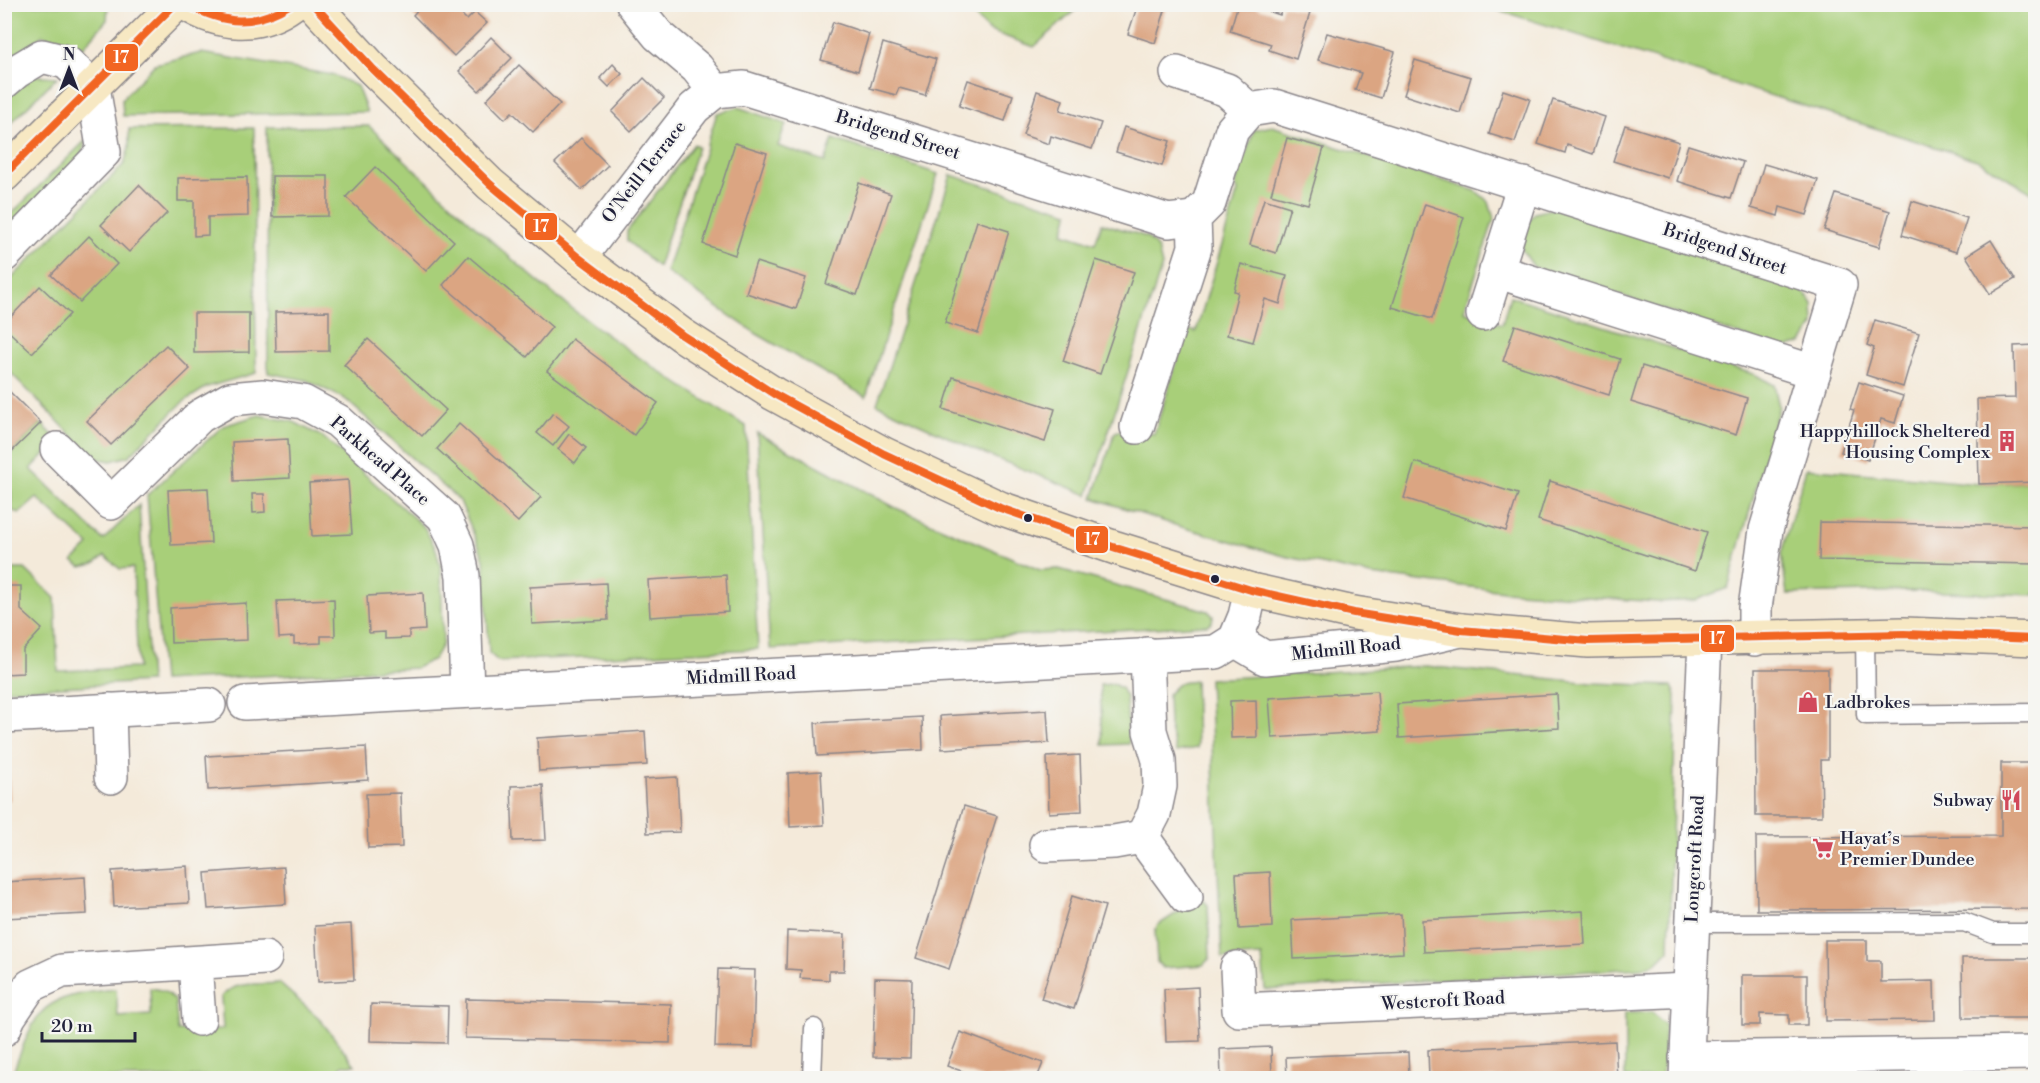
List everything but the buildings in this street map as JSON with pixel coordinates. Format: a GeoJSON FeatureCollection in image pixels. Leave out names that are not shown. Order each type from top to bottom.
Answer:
{"type":"FeatureCollection","features":[{"type":"Feature","properties":{"kind":"street"},"geometry":{"type":"LineString","coordinates":[[4,175],[176,4]]}},
{"type":"Feature","properties":{"kind":"street"},"geometry":{"type":"LineString","coordinates":[[186,4],[203,15],[229,22],[257,20],[282,11],[292,4]]}},
{"type":"Feature","properties":{"kind":"street"},"geometry":{"type":"LineString","coordinates":[[313,4],[372,68],[490,184],[579,258],[682,335],[774,394],[884,454],[1000,508],[1116,548],[1251,590],[1354,613],[1461,630],[1588,641],[1865,635],[2036,639]]}},
{"type":"Feature","properties":{"kind":"street"},"geometry":{"type":"LineString","coordinates":[[633,4],[658,35],[698,68],[715,91]]}},
{"type":"Feature","properties":{"kind":"street"},"geometry":{"type":"LineString","coordinates":[[4,82],[42,56],[66,62],[93,87],[104,152],[4,255]]}},
{"type":"Feature","properties":{"kind":"street"},"geometry":{"type":"LineString","coordinates":[[1137,427],[1196,247],[1194,218],[1209,203],[1232,130],[1249,110],[1227,90],[1177,73]]}},
{"type":"Feature","properties":{"kind":"street","name":"Bridgend Street"},"geometry":{"type":"LineString","coordinates":[[715,91],[744,88],[1168,221],[1194,218]]}},
{"type":"Feature","properties":{"kind":"street","name":"O'Neill Terrace"},"geometry":{"type":"LineString","coordinates":[[579,258],[694,108],[715,91]]}},
{"type":"Feature","properties":{"kind":"street","name":"Bridgend Street"},"geometry":{"type":"LineString","coordinates":[[1249,110],[1274,106],[1840,285],[1766,530],[1755,608],[1755,639]]}},
{"type":"Feature","properties":{"kind":"street"},"geometry":{"type":"LineString","coordinates":[[1482,314],[1524,184]]}},
{"type":"Feature","properties":{"kind":"street"},"geometry":{"type":"LineString","coordinates":[[1496,271],[1814,372]]}},
{"type":"Feature","properties":{"kind":"street","name":"Parkhead Place"},"geometry":{"type":"LineString","coordinates":[[57,449],[111,503],[200,416],[230,399],[263,396],[303,402],[338,421],[444,517],[458,545],[463,576],[467,690]]}},
{"type":"Feature","properties":{"kind":"street"},"geometry":{"type":"LineString","coordinates":[[1235,640],[1245,616],[1251,590]]}},
{"type":"Feature","properties":{"kind":"street","name":"Midmill Road"},"geometry":{"type":"LineString","coordinates":[[244,703],[1216,652],[1235,640],[1265,658],[1396,645],[1461,630]]}},
{"type":"Feature","properties":{"kind":"street","name":"Longcroft Road"},"geometry":{"type":"LineString","coordinates":[[1686,1068],[1705,640]]}},
{"type":"Feature","properties":{"kind":"street"},"geometry":{"type":"LineString","coordinates":[[1142,837],[1154,814],[1160,786],[1159,759],[1150,731],[1147,654]]}},
{"type":"Feature","properties":{"kind":"street"},"geometry":{"type":"LineString","coordinates":[[4,716],[209,705]]}},
{"type":"Feature","properties":{"kind":"street"},"geometry":{"type":"LineString","coordinates":[[109,710],[111,777]]}},
{"type":"Feature","properties":{"kind":"street"},"geometry":{"type":"LineString","coordinates":[[1046,845],[1114,842],[1142,837]]}},
{"type":"Feature","properties":{"kind":"street"},"geometry":{"type":"LineString","coordinates":[[1142,837],[1186,897]]}},
{"type":"Feature","properties":{"kind":"street"},"geometry":{"type":"LineString","coordinates":[[4,1029],[9,1017],[30,986],[62,971],[266,958]]}},
{"type":"Feature","properties":{"kind":"street"},"geometry":{"type":"LineString","coordinates":[[195,963],[200,1019]]}},
{"type":"Feature","properties":{"kind":"street","name":"Westcroft Road"},"geometry":{"type":"LineString","coordinates":[[1237,968],[1239,1010],[1689,990]]}},
{"type":"Feature","properties":{"kind":"street"},"geometry":{"type":"LineString","coordinates":[[1686,1068],[2036,1053]]}},
{"type":"Feature","properties":{"kind":"lane"},"geometry":{"type":"LineString","coordinates":[[1865,635],[1866,715],[2036,713]]}},
{"type":"Feature","properties":{"kind":"lane"},"geometry":{"type":"LineString","coordinates":[[1693,923],[1964,922],[1994,933],[2036,933]]}},
{"type":"Feature","properties":{"kind":"lane"},"geometry":{"type":"LineString","coordinates":[[812,1078],[814,1028]]}},
{"type":"Feature","properties":{"kind":"green space"},"geometry":{"type":"Polygon","coordinates":[[[4,5],[108,5],[107,20],[79,52],[43,35],[16,55],[6,47],[4,5]]]}},
{"type":"Feature","properties":{"kind":"green space"},"geometry":{"type":"Polygon","coordinates":[[[963,5],[1081,5],[1034,47],[990,31],[963,5]]]}},
{"type":"Feature","properties":{"kind":"green space"},"geometry":{"type":"Polygon","coordinates":[[[1482,5],[2035,5],[2035,195],[1980,161],[1482,5]]]}},
{"type":"Feature","properties":{"kind":"green space"},"geometry":{"type":"Polygon","coordinates":[[[201,53],[333,75],[357,86],[367,112],[123,116],[122,99],[155,64],[201,53]]]}},
{"type":"Feature","properties":{"kind":"green space"},"geometry":{"type":"Polygon","coordinates":[[[31,75],[57,77],[5,129],[5,100],[31,75]]]}},
{"type":"Feature","properties":{"kind":"green space"},"geometry":{"type":"Polygon","coordinates":[[[738,107],[786,124],[778,146],[825,162],[833,139],[938,174],[866,397],[757,334],[666,272],[717,113],[738,107]]]}},
{"type":"Feature","properties":{"kind":"green space"},"geometry":{"type":"Polygon","coordinates":[[[369,126],[496,245],[576,312],[660,371],[746,426],[758,649],[498,661],[489,653],[484,559],[460,501],[345,399],[306,380],[268,373],[267,127],[369,126]]]}},
{"type":"Feature","properties":{"kind":"green space"},"geometry":{"type":"Polygon","coordinates":[[[1272,126],[1476,191],[1489,202],[1494,219],[1464,311],[1502,324],[1510,296],[1756,375],[1774,385],[1779,406],[1728,588],[1696,600],[1658,602],[1504,591],[1371,575],[1284,556],[1178,526],[1093,498],[1115,432],[1128,428],[1154,434],[1187,329],[1196,332],[1238,191],[1235,185],[1254,130],[1272,126]]]}},
{"type":"Feature","properties":{"kind":"green space"},"geometry":{"type":"Polygon","coordinates":[[[254,128],[256,373],[207,387],[183,402],[129,456],[111,461],[94,458],[5,367],[4,286],[124,164],[129,148],[129,129],[254,128]]]}},
{"type":"Feature","properties":{"kind":"green space"},"geometry":{"type":"Polygon","coordinates":[[[88,138],[77,164],[5,239],[5,220],[88,138]]]}},
{"type":"Feature","properties":{"kind":"green space"},"geometry":{"type":"Polygon","coordinates":[[[694,144],[698,147],[658,267],[627,241],[627,231],[694,144]]]}},
{"type":"Feature","properties":{"kind":"green space"},"geometry":{"type":"Polygon","coordinates":[[[951,175],[1069,212],[1063,233],[1095,243],[1102,223],[1147,237],[1158,249],[1162,266],[1088,495],[980,452],[877,404],[951,175]]]}},
{"type":"Feature","properties":{"kind":"green space"},"geometry":{"type":"Polygon","coordinates":[[[1555,208],[1800,287],[1813,304],[1814,325],[1802,343],[1782,349],[1534,267],[1522,250],[1522,229],[1535,213],[1555,208]]]}},
{"type":"Feature","properties":{"kind":"green space"},"geometry":{"type":"Polygon","coordinates":[[[259,415],[294,422],[323,437],[424,527],[436,549],[441,569],[443,643],[434,659],[416,668],[162,681],[147,495],[223,426],[259,415]]]}},
{"type":"Feature","properties":{"kind":"green space"},"geometry":{"type":"Polygon","coordinates":[[[41,423],[58,440],[31,469],[103,540],[139,505],[150,682],[5,690],[5,569],[25,569],[55,598],[58,671],[138,668],[133,568],[120,569],[105,556],[94,564],[81,567],[73,561],[89,545],[37,498],[20,513],[12,511],[11,491],[5,491],[5,459],[41,423]]]}},
{"type":"Feature","properties":{"kind":"green space"},"geometry":{"type":"Polygon","coordinates":[[[757,433],[896,508],[1040,570],[1059,569],[1208,611],[1213,616],[1212,622],[1207,625],[770,649],[757,433]]]}},
{"type":"Feature","properties":{"kind":"green space"},"geometry":{"type":"Polygon","coordinates":[[[1806,468],[1979,484],[2035,482],[2035,595],[1911,591],[1787,594],[1781,554],[1806,468]]]}},
{"type":"Feature","properties":{"kind":"green space"},"geometry":{"type":"Polygon","coordinates":[[[1425,666],[1592,683],[1672,686],[1676,695],[1669,950],[1656,963],[1642,968],[1265,990],[1262,956],[1222,958],[1209,679],[1425,666]]]}},
{"type":"Feature","properties":{"kind":"green space"},"geometry":{"type":"Polygon","coordinates":[[[1195,681],[1197,748],[1176,752],[1169,726],[1168,694],[1179,683],[1195,681]]]}},
{"type":"Feature","properties":{"kind":"green space"},"geometry":{"type":"Polygon","coordinates":[[[1113,684],[1121,688],[1126,697],[1129,744],[1103,745],[1100,685],[1113,684]]]}},
{"type":"Feature","properties":{"kind":"green space"},"geometry":{"type":"Polygon","coordinates":[[[1202,899],[1208,905],[1210,958],[1203,965],[1163,968],[1157,962],[1155,931],[1158,925],[1202,899]]]}},
{"type":"Feature","properties":{"kind":"green space"},"geometry":{"type":"Polygon","coordinates":[[[279,983],[319,1018],[355,1065],[342,1065],[337,1077],[11,1078],[35,1021],[55,1002],[70,996],[116,989],[118,1017],[151,1015],[150,988],[157,989],[175,1000],[178,1031],[223,1029],[221,997],[227,992],[247,984],[279,983]]]}},
{"type":"Feature","properties":{"kind":"green space"},"geometry":{"type":"Polygon","coordinates":[[[1651,1012],[1665,1024],[1662,1078],[1625,1078],[1625,1013],[1651,1012]]]}},
{"type":"Feature","properties":{"kind":"transit line","name":"17"},"geometry":{"type":"LineString","coordinates":[[4,175],[175,4]]}},
{"type":"Feature","properties":{"kind":"transit line","name":"17"},"geometry":{"type":"LineString","coordinates":[[187,4],[214,16],[239,20],[265,17],[291,4]]}},
{"type":"Feature","properties":{"kind":"transit line","name":"17"},"geometry":{"type":"LineString","coordinates":[[313,4],[372,68],[490,184],[579,258],[682,335],[774,394],[884,454],[1000,508],[1116,548],[1251,590],[1354,613],[1461,630],[1588,641],[1904,634],[2036,639]]}},
{"type":"Feature","properties":{"kind":"place","name":"Happyhillock Sheltered Housing Complex"},"geometry":{"type":"Point","coordinates":[2007,441]}},
{"type":"Feature","properties":{"kind":"place","name":"Ladbrokes"},"geometry":{"type":"Point","coordinates":[1808,702]}},
{"type":"Feature","properties":{"kind":"place","name":"Subway"},"geometry":{"type":"Point","coordinates":[2011,800]}},
{"type":"Feature","properties":{"kind":"place","name":"Hayat’s Premier Dundee"},"geometry":{"type":"Point","coordinates":[1823,848]}}]}
